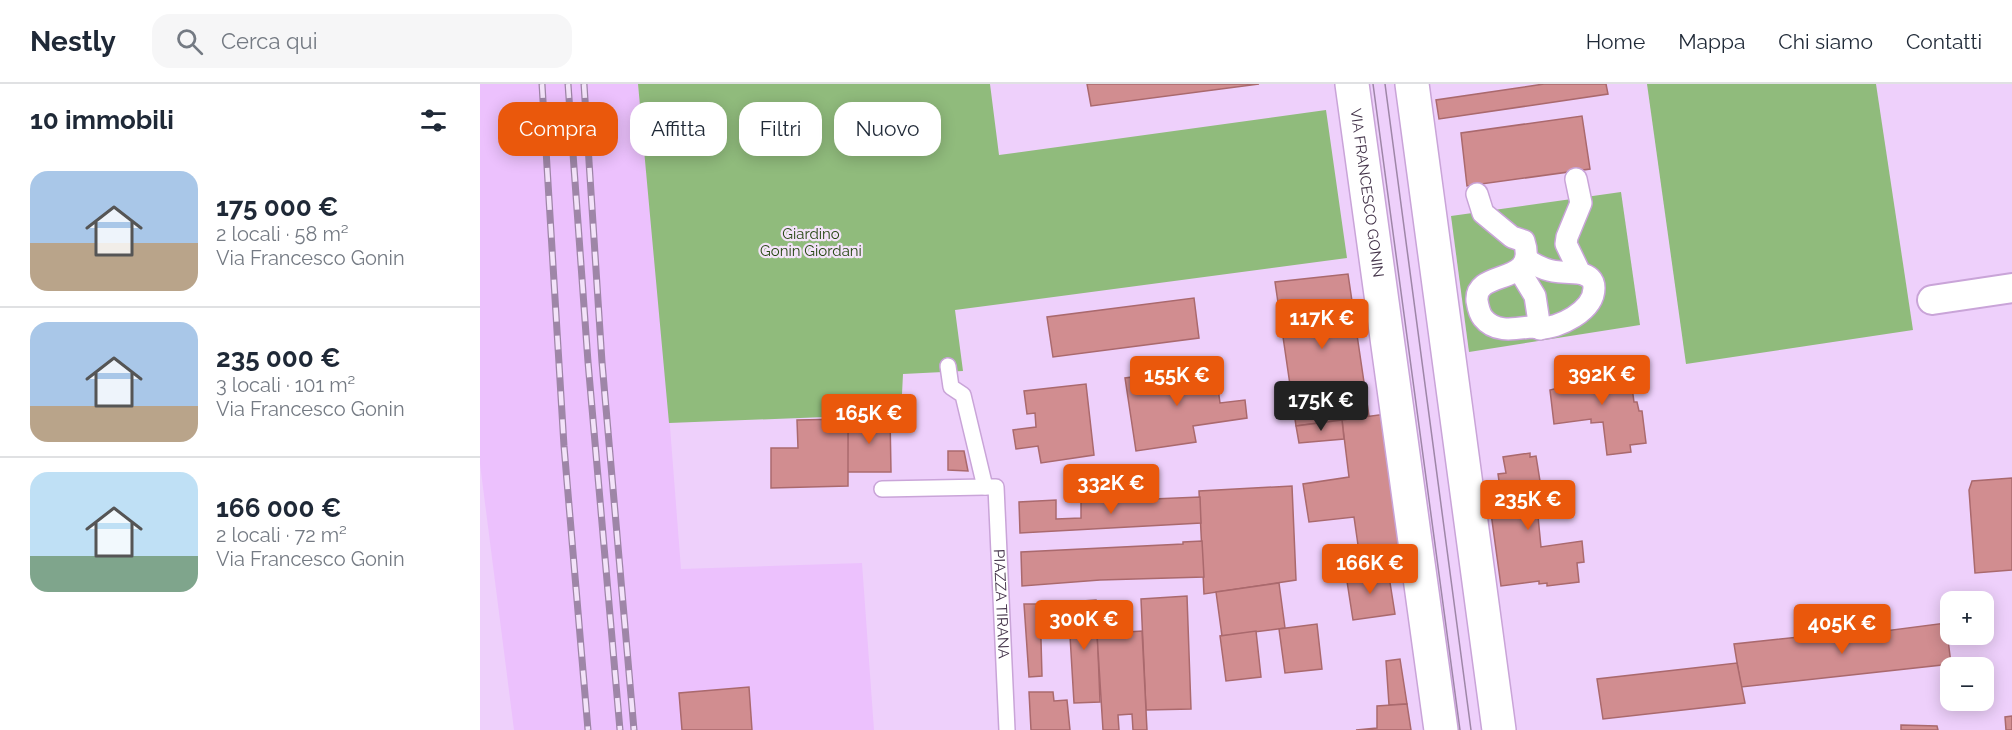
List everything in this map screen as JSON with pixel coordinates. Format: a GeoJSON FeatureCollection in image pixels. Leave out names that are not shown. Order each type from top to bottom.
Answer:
{"type":"FeatureCollection","features":[{"type":"Feature","properties":{"kind":"street","name":"VIA FRANCESCO GONIN"},"geometry":{"type":"LineString","coordinates":[[1352,84],[1441,730]]}},
{"type":"Feature","properties":{"kind":"street"},"geometry":{"type":"LineString","coordinates":[[1412,84],[1499,730]]}},
{"type":"Feature","properties":{"kind":"street"},"geometry":{"type":"LineString","coordinates":[[1576,179],[1581,203],[1566,244],[1580,273]]}},
{"type":"Feature","properties":{"kind":"street"},"geometry":{"type":"LineString","coordinates":[[1477,194],[1483,213],[1512,237],[1524,241],[1526,250],[1524,278],[1535,296],[1540,329]]}},
{"type":"Feature","properties":{"kind":"street"},"geometry":{"type":"LineString","coordinates":[[1524,264],[1551,272],[1580,273],[1590,277],[1594,292],[1588,305],[1576,316],[1560,324],[1540,329],[1534,327],[1515,330],[1499,329],[1482,317],[1477,297],[1487,283],[1524,264]]}},
{"type":"Feature","properties":{"kind":"street"},"geometry":{"type":"LineString","coordinates":[[1932,300],[2012,288]]}},
{"type":"Feature","properties":{"kind":"lane"},"geometry":{"type":"LineString","coordinates":[[882,489],[985,487],[963,394],[951,387],[948,366]]}},
{"type":"Feature","properties":{"kind":"lane","name":"PIAZZA TIRANA"},"geometry":{"type":"LineString","coordinates":[[985,487],[996,487],[1007,730]]}},
{"type":"Feature","properties":{"kind":"shaded area"},"geometry":{"type":"Polygon","coordinates":[[[480,84],[638,84],[640,102],[630,102],[630,156],[645,156],[666,375],[681,569],[862,563],[874,730],[514,730],[480,464],[480,84]]]}},
{"type":"Feature","properties":{"kind":"green space","name":"Giardino Gonin Giordani"},"geometry":{"type":"Polygon","coordinates":[[[638,84],[990,84],[999,155],[1326,110],[1347,258],[955,310],[963,371],[903,374],[901,414],[669,423],[645,156],[727,156],[727,102],[640,102],[638,84]]]}},
{"type":"Feature","properties":{"kind":"green space"},"geometry":{"type":"Polygon","coordinates":[[[1647,84],[1876,84],[1913,330],[1686,364],[1647,84]]]}},
{"type":"Feature","properties":{"kind":"green space"},"geometry":{"type":"Polygon","coordinates":[[[1621,192],[1640,325],[1469,352],[1451,216],[1621,192]]]}},
{"type":"Feature","properties":{"kind":"building"},"geometry":{"type":"Polygon","coordinates":[[[1087,84],[1259,84],[1091,106],[1087,84]]]}},
{"type":"Feature","properties":{"kind":"building"},"geometry":{"type":"Polygon","coordinates":[[[1544,84],[1606,84],[1608,94],[1439,119],[1436,100],[1544,84]]]}},
{"type":"Feature","properties":{"kind":"building"},"geometry":{"type":"Polygon","coordinates":[[[1582,116],[1590,169],[1467,186],[1461,133],[1582,116]]]}},
{"type":"Feature","properties":{"kind":"building"},"geometry":{"type":"Polygon","coordinates":[[[1348,274],[1369,416],[1296,426],[1275,282],[1348,274]]]}},
{"type":"Feature","properties":{"kind":"building"},"geometry":{"type":"Polygon","coordinates":[[[1194,298],[1199,338],[1053,357],[1047,317],[1194,298]]]}},
{"type":"Feature","properties":{"kind":"building"},"geometry":{"type":"Polygon","coordinates":[[[1629,365],[1634,402],[1637,402],[1639,411],[1642,411],[1646,443],[1630,445],[1631,452],[1607,455],[1603,422],[1591,423],[1591,419],[1554,424],[1550,390],[1558,388],[1557,382],[1577,379],[1576,375],[1589,374],[1589,370],[1629,365]]]}},
{"type":"Feature","properties":{"kind":"building"},"geometry":{"type":"Polygon","coordinates":[[[1215,366],[1220,403],[1245,400],[1247,418],[1193,426],[1196,442],[1136,451],[1125,378],[1215,366]]]}},
{"type":"Feature","properties":{"kind":"building"},"geometry":{"type":"Polygon","coordinates":[[[1086,384],[1094,455],[1041,463],[1038,446],[1016,449],[1013,430],[1036,427],[1035,413],[1027,414],[1024,391],[1086,384]]]}},
{"type":"Feature","properties":{"kind":"building"},"geometry":{"type":"Polygon","coordinates":[[[1386,414],[1406,566],[1362,573],[1354,517],[1309,522],[1303,484],[1349,477],[1342,420],[1386,414]]]}},
{"type":"Feature","properties":{"kind":"building"},"geometry":{"type":"Polygon","coordinates":[[[890,416],[891,472],[847,472],[848,419],[890,416]]]}},
{"type":"Feature","properties":{"kind":"building"},"geometry":{"type":"Polygon","coordinates":[[[848,419],[848,486],[771,488],[771,448],[798,448],[797,420],[848,419]]]}},
{"type":"Feature","properties":{"kind":"building"},"geometry":{"type":"Polygon","coordinates":[[[1342,420],[1344,439],[1299,443],[1296,426],[1342,420]]]}},
{"type":"Feature","properties":{"kind":"building"},"geometry":{"type":"Polygon","coordinates":[[[948,451],[964,451],[968,471],[948,470],[948,451]]]}},
{"type":"Feature","properties":{"kind":"building"},"geometry":{"type":"Polygon","coordinates":[[[1530,453],[1530,457],[1536,456],[1544,506],[1537,506],[1541,547],[1582,541],[1584,562],[1577,563],[1579,582],[1547,586],[1547,583],[1539,584],[1539,581],[1501,586],[1490,506],[1497,506],[1495,495],[1501,495],[1498,474],[1506,473],[1503,457],[1530,453]]]}},
{"type":"Feature","properties":{"kind":"building"},"geometry":{"type":"Polygon","coordinates":[[[2012,478],[2012,570],[1975,573],[1969,490],[1972,481],[2012,478]]]}},
{"type":"Feature","properties":{"kind":"building"},"geometry":{"type":"Polygon","coordinates":[[[1292,486],[1296,580],[1204,594],[1199,491],[1292,486]]]}},
{"type":"Feature","properties":{"kind":"building"},"geometry":{"type":"Polygon","coordinates":[[[1200,497],[1201,523],[1020,533],[1019,502],[1056,500],[1056,519],[1081,518],[1081,502],[1200,497]]]}},
{"type":"Feature","properties":{"kind":"building"},"geometry":{"type":"Polygon","coordinates":[[[1202,541],[1204,577],[1100,580],[1022,586],[1021,552],[1183,544],[1183,542],[1202,541]]]}},
{"type":"Feature","properties":{"kind":"building"},"geometry":{"type":"Polygon","coordinates":[[[1388,570],[1395,614],[1353,620],[1346,575],[1388,570]]]}},
{"type":"Feature","properties":{"kind":"building"},"geometry":{"type":"Polygon","coordinates":[[[1279,583],[1285,628],[1222,636],[1216,592],[1279,583]]]}},
{"type":"Feature","properties":{"kind":"building"},"geometry":{"type":"Polygon","coordinates":[[[1187,596],[1191,709],[1146,710],[1141,599],[1187,596]]]}},
{"type":"Feature","properties":{"kind":"building"},"geometry":{"type":"Polygon","coordinates":[[[1096,600],[1100,702],[1074,703],[1068,602],[1096,600]]]}},
{"type":"Feature","properties":{"kind":"building"},"geometry":{"type":"Polygon","coordinates":[[[1024,604],[1040,604],[1042,676],[1029,677],[1024,604]]]}},
{"type":"Feature","properties":{"kind":"building"},"geometry":{"type":"Polygon","coordinates":[[[1317,624],[1322,669],[1285,673],[1279,629],[1317,624]]]}},
{"type":"Feature","properties":{"kind":"building"},"geometry":{"type":"Polygon","coordinates":[[[1940,624],[1940,645],[1949,645],[1950,657],[1940,657],[1940,665],[1741,687],[1734,644],[1808,636],[1808,641],[1940,624]]]}},
{"type":"Feature","properties":{"kind":"building"},"geometry":{"type":"Polygon","coordinates":[[[1142,631],[1147,730],[1133,730],[1132,714],[1118,715],[1119,730],[1103,730],[1097,634],[1142,631]]]}},
{"type":"Feature","properties":{"kind":"building"},"geometry":{"type":"Polygon","coordinates":[[[1256,631],[1261,677],[1226,681],[1220,636],[1256,631]]]}},
{"type":"Feature","properties":{"kind":"building"},"geometry":{"type":"Polygon","coordinates":[[[1400,659],[1407,704],[1389,705],[1386,661],[1400,659]]]}},
{"type":"Feature","properties":{"kind":"building"},"geometry":{"type":"Polygon","coordinates":[[[1737,663],[1745,703],[1603,719],[1597,679],[1737,663]]]}},
{"type":"Feature","properties":{"kind":"building"},"geometry":{"type":"Polygon","coordinates":[[[749,687],[752,730],[682,730],[679,693],[749,687]]]}},
{"type":"Feature","properties":{"kind":"building"},"geometry":{"type":"Polygon","coordinates":[[[1029,692],[1053,692],[1054,701],[1067,700],[1070,730],[1031,730],[1029,692]]]}},
{"type":"Feature","properties":{"kind":"building"},"geometry":{"type":"Polygon","coordinates":[[[1407,704],[1411,730],[1356,730],[1377,728],[1377,706],[1407,704]]]}},
{"type":"Feature","properties":{"kind":"building"},"geometry":{"type":"Polygon","coordinates":[[[2012,716],[2012,730],[2006,730],[2005,717],[2012,716]]]}},
{"type":"Feature","properties":{"kind":"building"},"geometry":{"type":"Polygon","coordinates":[[[1901,725],[1937,726],[1938,730],[1901,730],[1901,725]]]}},
{"type":"Feature","properties":{"kind":"tram line"},"geometry":{"type":"LineString","coordinates":[[1373,84],[1460,730]]}},
{"type":"Feature","properties":{"kind":"tram line"},"geometry":{"type":"LineString","coordinates":[[1385,84],[1471,730]]}},
{"type":"Feature","properties":{"kind":"railway"},"geometry":{"type":"LineString","coordinates":[[542,84],[564,446],[588,730]]}},
{"type":"Feature","properties":{"kind":"railway"},"geometry":{"type":"LineString","coordinates":[[568,84],[588,362],[620,730]]}},
{"type":"Feature","properties":{"kind":"railway"},"geometry":{"type":"LineString","coordinates":[[584,84],[602,362],[634,730]]}}]}
